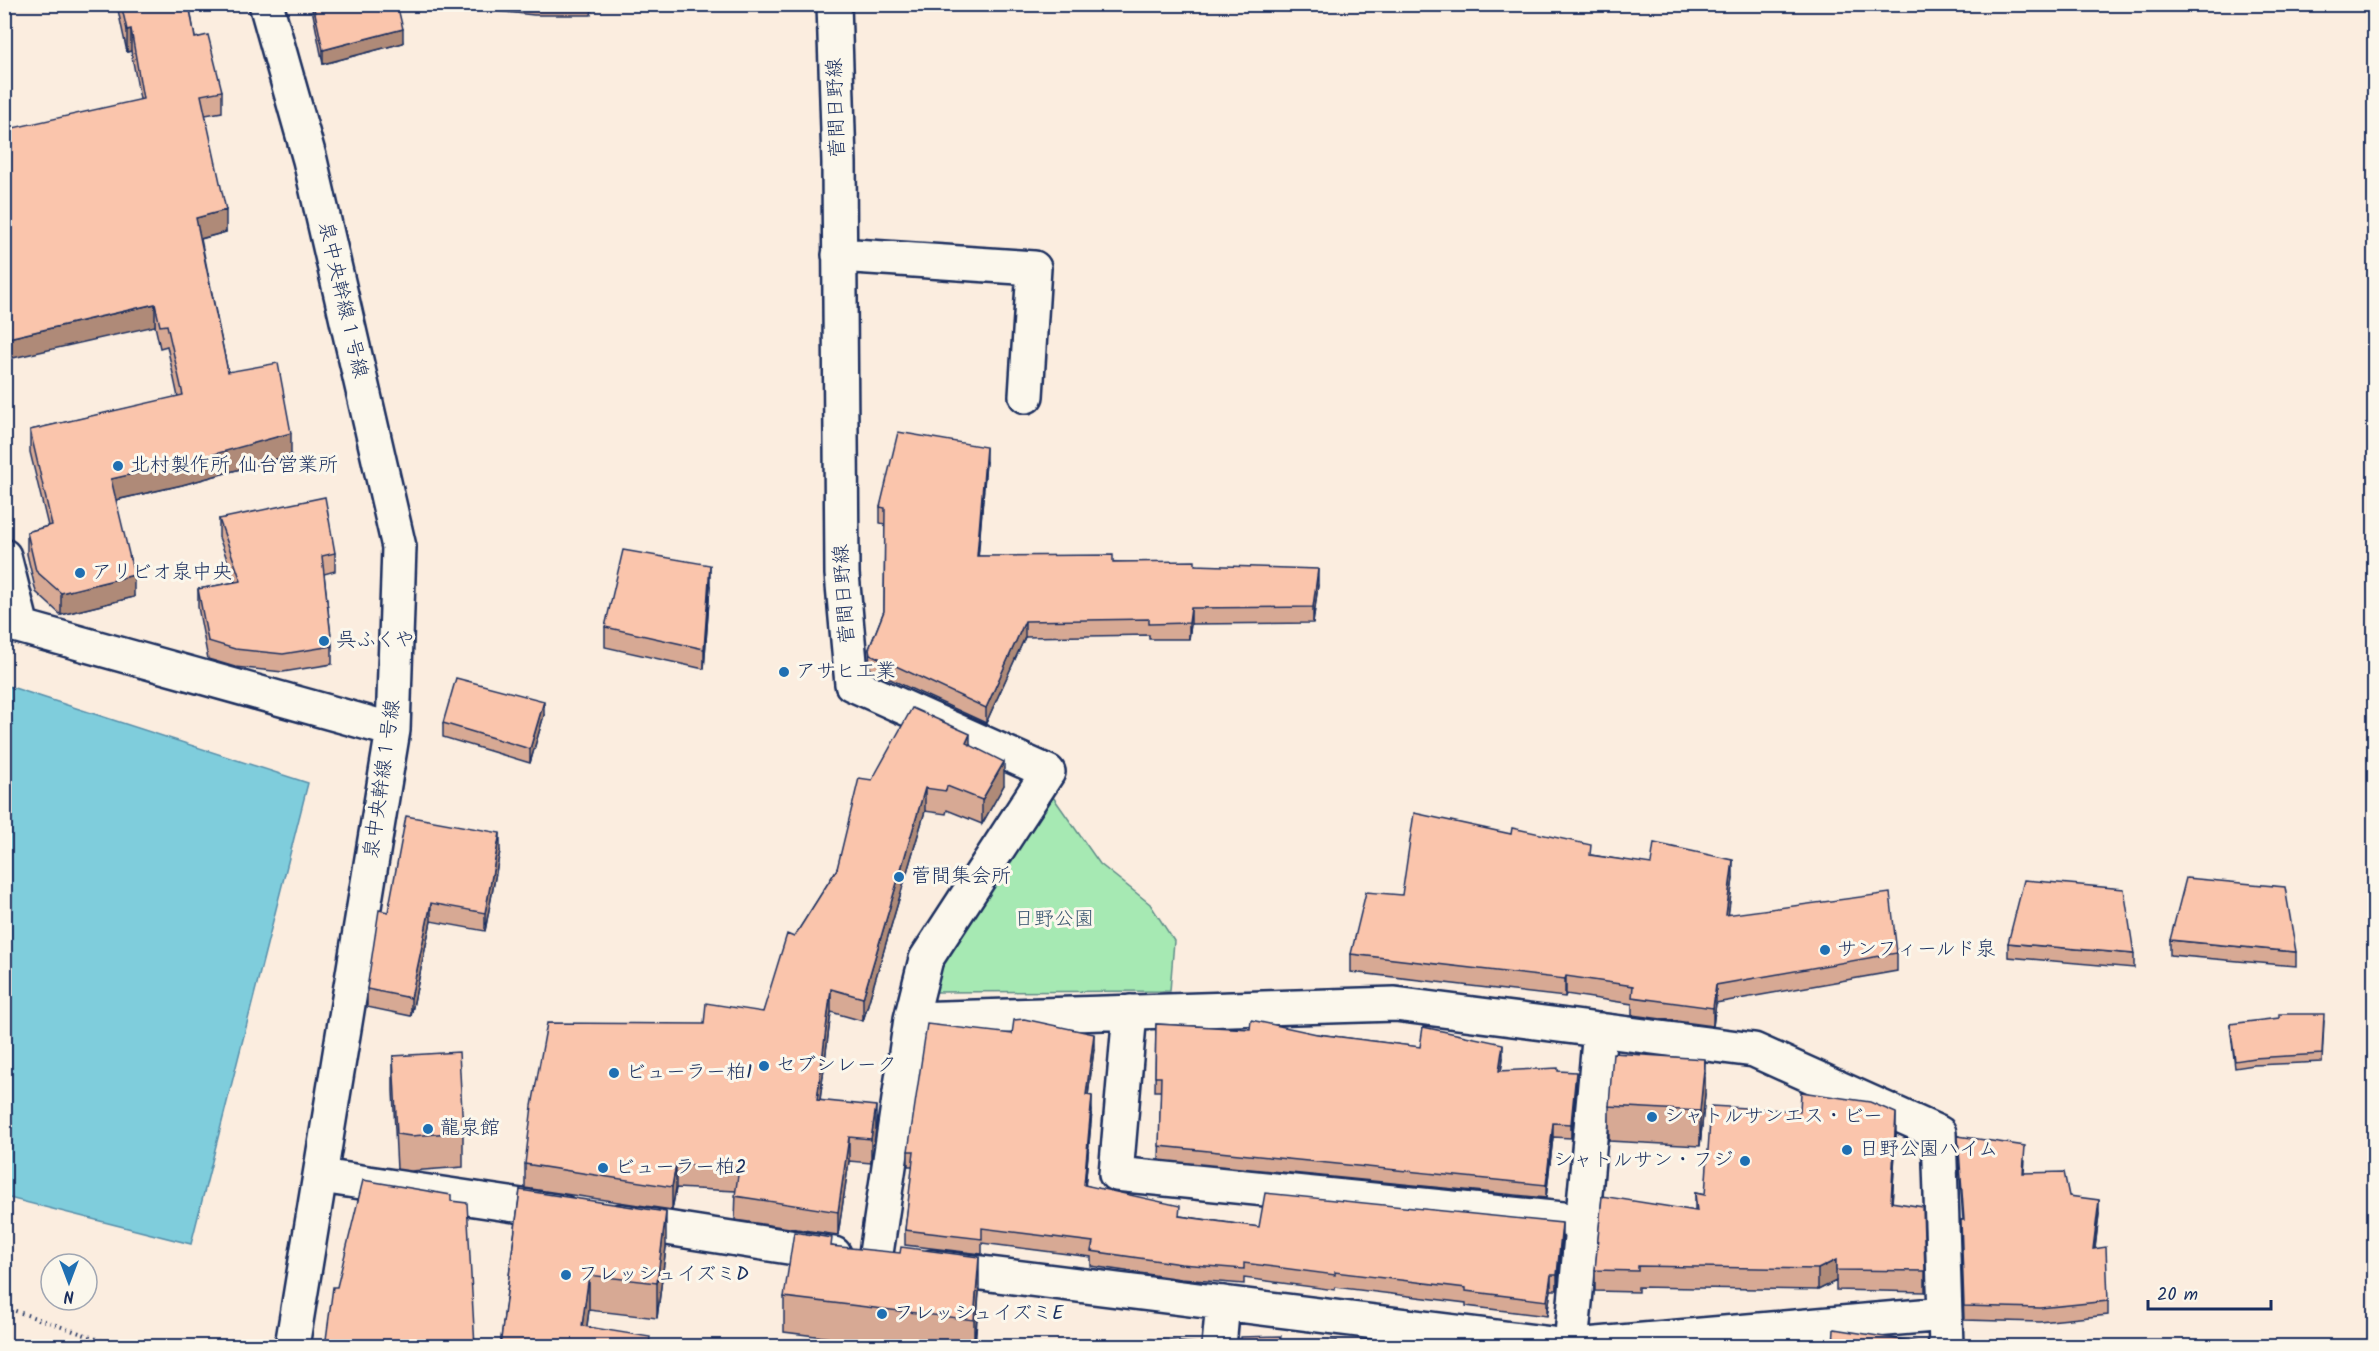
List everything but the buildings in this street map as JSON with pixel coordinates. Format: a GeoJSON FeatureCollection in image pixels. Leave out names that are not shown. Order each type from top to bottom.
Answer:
{"type":"FeatureCollection","features":[{"type":"Feature","properties":{"kind":"street","name":"泉中央幹線１号線"},"geometry":{"type":"LineString","coordinates":[[266,4],[310,160],[399,547],[393,729],[292,1347]]}},
{"type":"Feature","properties":{"kind":"street","name":"菅間日野線"},"geometry":{"type":"LineString","coordinates":[[834,4],[839,163],[842,574],[852,684],[1048,772],[926,959],[911,1019]]}},
{"type":"Feature","properties":{"kind":"street"},"geometry":{"type":"LineString","coordinates":[[839,255],[1034,268],[1026,396]]}},
{"type":"Feature","properties":{"kind":"street"},"geometry":{"type":"LineString","coordinates":[[4,556],[13,625],[393,729]]}},
{"type":"Feature","properties":{"kind":"street"},"geometry":{"type":"LineString","coordinates":[[875,1260],[911,1019],[1395,1004],[1754,1050],[1939,1133],[1946,1347]]}},
{"type":"Feature","properties":{"kind":"street"},"geometry":{"type":"LineString","coordinates":[[1130,1012],[1116,1174],[1582,1221]]}},
{"type":"Feature","properties":{"kind":"street"},"geometry":{"type":"LineString","coordinates":[[1571,1347],[1600,1030]]}},
{"type":"Feature","properties":{"kind":"street"},"geometry":{"type":"LineString","coordinates":[[321,1176],[875,1260],[1571,1347],[1945,1314]]}},
{"type":"Feature","properties":{"kind":"street"},"geometry":{"type":"LineString","coordinates":[[1219,1347],[1223,1303]]}},
{"type":"Feature","properties":{"kind":"path"},"geometry":{"type":"LineString","coordinates":[[4,1307],[117,1347]]}},
{"type":"Feature","properties":{"kind":"green space","name":"日野公園"},"geometry":{"type":"Polygon","coordinates":[[[1053,797],[1100,864],[1150,904],[1174,941],[1170,991],[935,992],[936,961],[1053,797]]]}},
{"type":"Feature","properties":{"kind":"water"},"geometry":{"type":"Polygon","coordinates":[[[5,685],[308,783],[191,1244],[5,1197],[5,685]]]}},
{"type":"Feature","properties":{"kind":"place","name":"北村製作所 仙台営業所"},"geometry":{"type":"Point","coordinates":[118,466]}},
{"type":"Feature","properties":{"kind":"place","name":"アリビオ泉中央"},"geometry":{"type":"Point","coordinates":[80,573]}},
{"type":"Feature","properties":{"kind":"place","name":"呉ふくや"},"geometry":{"type":"Point","coordinates":[324,641]}},
{"type":"Feature","properties":{"kind":"place","name":"アサヒ工業"},"geometry":{"type":"Point","coordinates":[784,672]}},
{"type":"Feature","properties":{"kind":"place","name":"菅間集会所"},"geometry":{"type":"Point","coordinates":[899,877]}},
{"type":"Feature","properties":{"kind":"place","name":"サンフィールド泉"},"geometry":{"type":"Point","coordinates":[1825,950]}},
{"type":"Feature","properties":{"kind":"place","name":"セブンレーク"},"geometry":{"type":"Point","coordinates":[764,1066]}},
{"type":"Feature","properties":{"kind":"place","name":"ビューラー柏1"},"geometry":{"type":"Point","coordinates":[614,1073]}},
{"type":"Feature","properties":{"kind":"place","name":"シャトルサンエス・ビー"},"geometry":{"type":"Point","coordinates":[1652,1117]}},
{"type":"Feature","properties":{"kind":"place","name":"龍泉館"},"geometry":{"type":"Point","coordinates":[428,1129]}},
{"type":"Feature","properties":{"kind":"place","name":"日野公園ハイム"},"geometry":{"type":"Point","coordinates":[1847,1150]}},
{"type":"Feature","properties":{"kind":"place","name":"シャトルサン・フジ"},"geometry":{"type":"Point","coordinates":[1745,1161]}},
{"type":"Feature","properties":{"kind":"place","name":"ビューラー柏2"},"geometry":{"type":"Point","coordinates":[603,1168]}},
{"type":"Feature","properties":{"kind":"place","name":"フレッシュイズミD"},"geometry":{"type":"Point","coordinates":[566,1275]}},
{"type":"Feature","properties":{"kind":"place","name":"フレッシュイズミE"},"geometry":{"type":"Point","coordinates":[882,1314]}}]}
